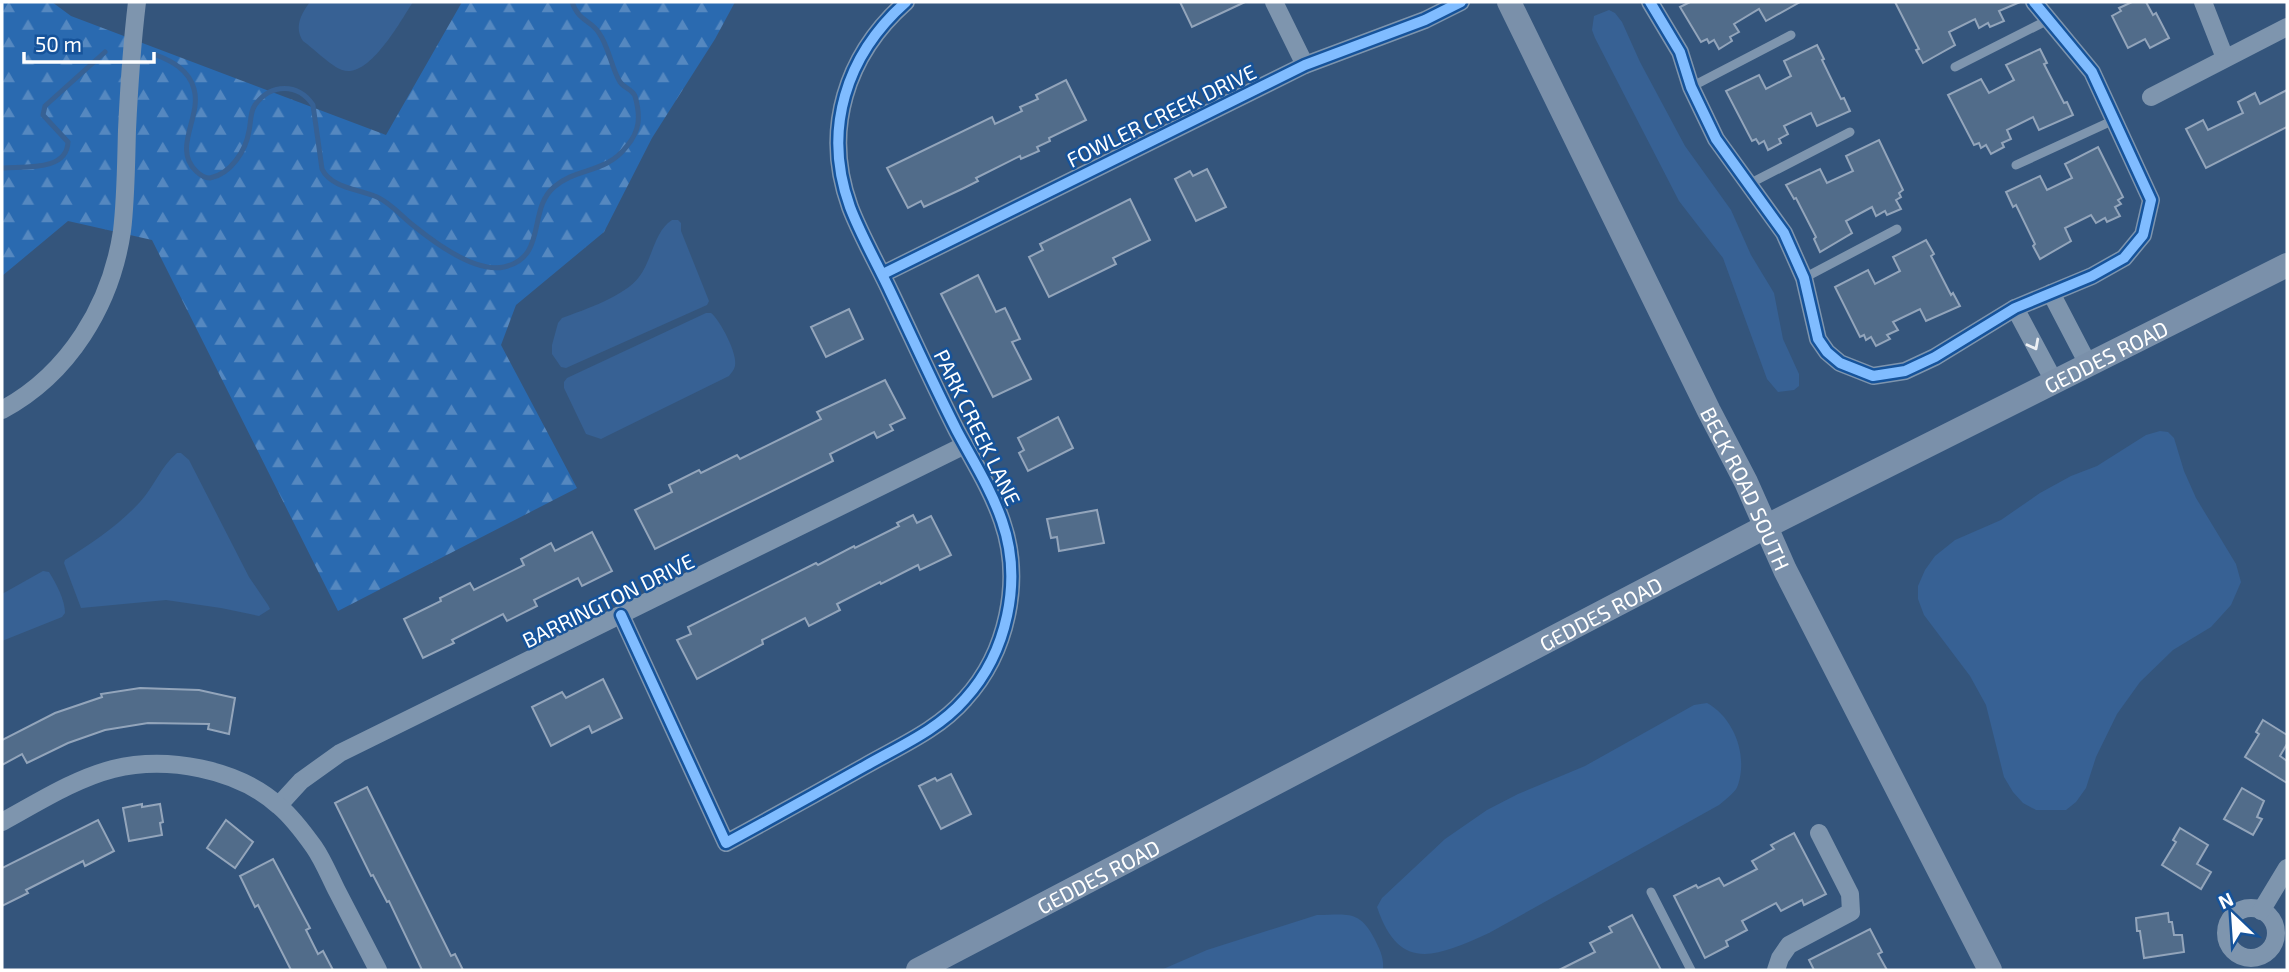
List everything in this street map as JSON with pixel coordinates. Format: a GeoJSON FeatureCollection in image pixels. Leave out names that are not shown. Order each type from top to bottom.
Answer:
{"type":"FeatureCollection","features":[{"type":"Feature","properties":{"kind":"main road","name":"BECK ROAD SOUTH"},"geometry":{"type":"LineString","coordinates":[[1509,2],[1746,482],[1785,570],[1990,970]]}},
{"type":"Feature","properties":{"kind":"main road","name":"GEDDES ROAD"},"geometry":{"type":"LineString","coordinates":[[918,970],[1765,527],[2287,265]]}},
{"type":"Feature","properties":{"kind":"street"},"geometry":{"type":"LineString","coordinates":[[2,411],[37,388],[68,356],[100,306],[111,276],[122,228],[127,120],[137,2]]}},
{"type":"Feature","properties":{"kind":"street","name":"PARK CREEK LANE"},"geometry":{"type":"LineString","coordinates":[[621,615],[726,844],[936,726],[951,715],[980,680],[992,659],[1006,623],[1010,596],[1010,559],[1003,524],[850,207],[839,156],[838,135],[855,66],[875,32],[906,2]]}},
{"type":"Feature","properties":{"kind":"street"},"geometry":{"type":"LineString","coordinates":[[1274,2],[1305,65]]}},
{"type":"Feature","properties":{"kind":"street","name":"FOWLER CREEK DRIVE"},"geometry":{"type":"LineString","coordinates":[[883,274],[1305,65],[1425,20],[1461,2]]}},
{"type":"Feature","properties":{"kind":"street"},"geometry":{"type":"LineString","coordinates":[[1650,2],[1675,42],[1691,87],[1716,139],[1784,233],[1804,278],[1818,339],[1827,352],[1852,369],[1873,376],[1905,371],[1935,357],[2015,308],[2092,276],[2124,258],[2143,234],[2151,200],[2092,72],[2034,2]]}},
{"type":"Feature","properties":{"kind":"street"},"geometry":{"type":"LineString","coordinates":[[2203,2],[2225,58]]}},
{"type":"Feature","properties":{"kind":"street"},"geometry":{"type":"LineString","coordinates":[[2151,97],[2287,27]]}},
{"type":"Feature","properties":{"kind":"street"},"geometry":{"type":"LineString","coordinates":[[2051,293],[2088,364]]}},
{"type":"Feature","properties":{"kind":"street"},"geometry":{"type":"LineString","coordinates":[[2015,308],[2054,381]]}},
{"type":"Feature","properties":{"kind":"street","name":"BARRINGTON DRIVE"},"geometry":{"type":"LineString","coordinates":[[279,805],[301,781],[340,754],[965,445]]}},
{"type":"Feature","properties":{"kind":"street"},"geometry":{"type":"LineString","coordinates":[[2,822],[82,781],[111,770],[140,764],[185,766],[219,774],[247,786],[279,805],[315,849],[377,970]]}},
{"type":"Feature","properties":{"kind":"street"},"geometry":{"type":"LineString","coordinates":[[1776,970],[1788,945],[1851,912],[1850,894],[1819,833]]}},
{"type":"Feature","properties":{"kind":"street"},"geometry":{"type":"LineString","coordinates":[[2262,911],[2287,868]]}},
{"type":"Feature","properties":{"kind":"lane"},"geometry":{"type":"LineString","coordinates":[[1955,67],[2048,20]]}},
{"type":"Feature","properties":{"kind":"lane"},"geometry":{"type":"LineString","coordinates":[[1691,87],[1791,36]]}},
{"type":"Feature","properties":{"kind":"lane"},"geometry":{"type":"LineString","coordinates":[[2016,165],[2114,120]]}},
{"type":"Feature","properties":{"kind":"lane"},"geometry":{"type":"LineString","coordinates":[[1749,184],[1850,132]]}},
{"type":"Feature","properties":{"kind":"lane"},"geometry":{"type":"LineString","coordinates":[[1804,278],[1897,229]]}},
{"type":"Feature","properties":{"kind":"lane"},"geometry":{"type":"LineString","coordinates":[[1651,892],[1691,970]]}},
{"type":"Feature","properties":{"kind":"green space"},"geometry":{"type":"Polygon","coordinates":[[[2,2],[52,2],[71,16],[386,135],[462,2],[735,2],[715,39],[652,138],[604,232],[516,305],[501,345],[577,488],[338,611],[152,240],[68,221],[2,276],[2,2]]]}},
{"type":"Feature","properties":{"kind":"shaded area"},"geometry":{"type":"Polygon","coordinates":[[[310,2],[413,2],[373,58],[352,71],[338,68],[303,41],[299,31],[300,21],[310,2]]]}},
{"type":"Feature","properties":{"kind":"shaded area"},"geometry":{"type":"Polygon","coordinates":[[[1609,10],[1622,22],[1685,146],[1731,210],[1751,255],[1774,293],[1783,339],[1799,374],[1799,386],[1794,390],[1778,392],[1767,379],[1723,258],[1679,201],[1595,38],[1592,30],[1594,16],[1609,10]]]}},
{"type":"Feature","properties":{"kind":"shaded area"},"geometry":{"type":"Polygon","coordinates":[[[672,220],[681,223],[681,231],[709,301],[707,305],[566,368],[561,367],[552,354],[558,323],[562,318],[604,302],[633,284],[643,270],[661,231],[672,220]]]}},
{"type":"Feature","properties":{"kind":"shaded area"},"geometry":{"type":"Polygon","coordinates":[[[706,313],[715,317],[731,346],[735,366],[729,376],[601,439],[586,434],[564,388],[567,378],[706,313]]]}},
{"type":"Feature","properties":{"kind":"shaded area"},"geometry":{"type":"Polygon","coordinates":[[[2168,432],[2174,438],[2196,498],[2236,564],[2241,582],[2231,605],[2211,627],[2173,650],[2140,682],[2117,714],[2096,757],[2086,788],[2076,802],[2066,810],[2036,810],[2023,803],[2004,777],[1986,705],[1970,676],[1924,615],[1918,599],[1918,586],[1935,556],[1955,540],[2001,520],[2040,493],[2097,466],[2146,435],[2168,432]]]}},
{"type":"Feature","properties":{"kind":"shaded area"},"geometry":{"type":"Polygon","coordinates":[[[177,453],[189,460],[249,577],[268,605],[270,609],[259,616],[166,600],[81,608],[65,560],[132,511],[177,453]]]}},
{"type":"Feature","properties":{"kind":"shaded area"},"geometry":{"type":"Polygon","coordinates":[[[43,571],[49,572],[54,581],[62,597],[65,613],[62,617],[2,641],[2,594],[43,571]]]}},
{"type":"Feature","properties":{"kind":"shaded area"},"geometry":{"type":"Polygon","coordinates":[[[1707,703],[1725,718],[1740,750],[1741,773],[1737,788],[1719,805],[1469,942],[1435,953],[1421,954],[1396,942],[1386,928],[1377,907],[1382,898],[1445,839],[1487,810],[1585,766],[1694,705],[1707,703]]]}},
{"type":"Feature","properties":{"kind":"shaded area"},"geometry":{"type":"Polygon","coordinates":[[[1317,915],[1351,916],[1363,922],[1380,950],[1383,970],[1161,970],[1207,950],[1317,915]]]}},
{"type":"Feature","properties":{"kind":"building"},"geometry":{"type":"Polygon","coordinates":[[[1180,2],[1245,2],[1192,27],[1180,2]]]}},
{"type":"Feature","properties":{"kind":"building"},"geometry":{"type":"Polygon","coordinates":[[[1690,2],[1800,2],[1766,21],[1759,9],[1734,24],[1739,32],[1730,37],[1732,41],[1719,49],[1714,40],[1709,43],[1707,39],[1701,42],[1680,7],[1690,2]]]}},
{"type":"Feature","properties":{"kind":"building"},"geometry":{"type":"Polygon","coordinates":[[[1895,2],[2020,2],[1999,11],[2004,21],[1990,27],[1988,23],[1979,28],[1975,19],[1949,32],[1955,45],[1923,63],[1916,50],[1919,49],[1895,2]]]}},
{"type":"Feature","properties":{"kind":"building"},"geometry":{"type":"Polygon","coordinates":[[[2132,2],[2146,2],[2153,15],[2156,13],[2169,38],[2150,48],[2145,39],[2128,48],[2112,16],[2121,11],[2119,8],[2132,2]]]}},
{"type":"Feature","properties":{"kind":"building"},"geometry":{"type":"Polygon","coordinates":[[[1817,45],[1841,99],[1844,98],[1850,111],[1817,126],[1811,113],[1784,126],[1788,134],[1779,139],[1781,143],[1768,150],[1764,141],[1759,144],[1756,139],[1752,141],[1726,91],[1759,75],[1766,89],[1791,76],[1784,61],[1817,45]]]}},
{"type":"Feature","properties":{"kind":"building"},"geometry":{"type":"Polygon","coordinates":[[[2040,49],[2047,63],[2044,64],[2073,115],[2039,130],[2033,117],[2007,130],[2011,139],[2002,143],[2004,147],[1991,154],[1986,145],[1981,148],[1979,143],[1974,145],[1948,95],[1981,79],[1989,93],[2014,80],[2006,65],[2040,49]]]}},
{"type":"Feature","properties":{"kind":"building"},"geometry":{"type":"Polygon","coordinates":[[[1066,80],[1086,120],[1049,138],[1050,141],[1037,147],[1039,151],[1021,159],[1020,156],[976,178],[978,181],[924,207],[921,201],[908,208],[887,168],[992,117],[995,124],[1022,111],[1020,107],[1038,99],[1036,95],[1066,80]]]}},
{"type":"Feature","properties":{"kind":"building"},"geometry":{"type":"Polygon","coordinates":[[[2287,90],[2287,127],[2206,168],[2186,129],[2203,120],[2208,130],[2243,113],[2238,102],[2255,93],[2260,104],[2287,90]]]}},
{"type":"Feature","properties":{"kind":"building"},"geometry":{"type":"Polygon","coordinates":[[[1879,140],[1903,190],[1899,193],[1901,197],[1896,200],[1901,209],[1887,215],[1885,211],[1876,216],[1872,207],[1846,221],[1852,233],[1820,252],[1814,239],[1816,237],[1796,198],[1794,199],[1786,185],[1820,169],[1827,183],[1853,171],[1846,156],[1879,140]]]}},
{"type":"Feature","properties":{"kind":"building"},"geometry":{"type":"Polygon","coordinates":[[[2098,147],[2123,197],[2118,200],[2121,204],[2115,207],[2120,216],[2107,222],[2105,218],[2096,223],[2091,215],[2065,228],[2071,241],[2040,259],[2016,205],[2013,207],[2006,192],[2040,176],[2047,190],[2072,178],[2065,164],[2098,147]]]}},
{"type":"Feature","properties":{"kind":"building"},"geometry":{"type":"Polygon","coordinates":[[[1207,169],[1226,207],[1196,221],[1175,179],[1190,171],[1193,176],[1207,169]]]}},
{"type":"Feature","properties":{"kind":"building"},"geometry":{"type":"Polygon","coordinates":[[[1130,199],[1150,240],[1113,258],[1116,264],[1049,297],[1029,257],[1043,250],[1040,244],[1130,199]]]}},
{"type":"Feature","properties":{"kind":"building"},"geometry":{"type":"Polygon","coordinates":[[[1926,240],[1951,295],[1953,293],[1960,306],[1926,321],[1920,309],[1893,322],[1898,330],[1887,335],[1890,339],[1876,346],[1871,337],[1866,340],[1864,335],[1860,337],[1835,287],[1868,270],[1875,284],[1900,271],[1893,257],[1926,240]]]}},
{"type":"Feature","properties":{"kind":"building"},"geometry":{"type":"Polygon","coordinates":[[[978,275],[996,312],[1005,308],[1020,339],[1012,342],[1031,379],[993,397],[941,294],[978,275]]]}},
{"type":"Feature","properties":{"kind":"building"},"geometry":{"type":"Polygon","coordinates":[[[849,309],[863,339],[826,357],[811,327],[849,309]]]}},
{"type":"Feature","properties":{"kind":"building"},"geometry":{"type":"Polygon","coordinates":[[[885,380],[905,418],[890,425],[893,430],[877,438],[874,432],[830,454],[833,461],[655,549],[635,510],[672,492],[669,485],[737,455],[740,459],[821,419],[817,412],[885,380]]]}},
{"type":"Feature","properties":{"kind":"building"},"geometry":{"type":"Polygon","coordinates":[[[1058,417],[1073,448],[1028,471],[1019,453],[1024,450],[1018,438],[1058,417]]]}},
{"type":"Feature","properties":{"kind":"building"},"geometry":{"type":"Polygon","coordinates":[[[1097,510],[1104,543],[1059,551],[1057,537],[1051,538],[1047,519],[1097,510]]]}},
{"type":"Feature","properties":{"kind":"building"},"geometry":{"type":"Polygon","coordinates":[[[913,515],[917,523],[931,516],[951,555],[920,570],[918,565],[881,584],[880,582],[837,604],[840,610],[809,626],[805,618],[697,679],[677,640],[691,634],[688,627],[816,563],[818,565],[854,546],[855,548],[899,526],[897,523],[913,515]]]}},
{"type":"Feature","properties":{"kind":"building"},"geometry":{"type":"Polygon","coordinates":[[[592,532],[612,571],[582,586],[578,578],[534,600],[537,606],[507,621],[503,614],[423,658],[404,619],[470,583],[474,590],[524,565],[521,559],[551,543],[555,551],[592,532]]]}},
{"type":"Feature","properties":{"kind":"building"},"geometry":{"type":"Polygon","coordinates":[[[603,679],[622,718],[592,733],[589,726],[551,746],[532,707],[562,692],[566,698],[603,679]]]}},
{"type":"Feature","properties":{"kind":"building"},"geometry":{"type":"Polygon","coordinates":[[[140,688],[199,690],[235,698],[229,734],[208,729],[209,724],[148,723],[105,730],[68,743],[27,763],[22,754],[2,765],[2,740],[55,713],[102,697],[101,694],[140,688]]]}},
{"type":"Feature","properties":{"kind":"building"},"geometry":{"type":"Polygon","coordinates":[[[2263,720],[2287,735],[2287,744],[2280,756],[2287,761],[2287,783],[2245,757],[2259,734],[2256,732],[2263,720]]]}},
{"type":"Feature","properties":{"kind":"building"},"geometry":{"type":"Polygon","coordinates":[[[951,774],[971,814],[941,829],[919,786],[951,774]]]}},
{"type":"Feature","properties":{"kind":"building"},"geometry":{"type":"Polygon","coordinates":[[[367,787],[451,956],[455,954],[463,970],[422,970],[389,901],[387,902],[373,875],[371,876],[335,803],[367,787]]]}},
{"type":"Feature","properties":{"kind":"building"},"geometry":{"type":"Polygon","coordinates":[[[2242,788],[2264,801],[2257,817],[2262,819],[2253,835],[2224,819],[2242,788]]]}},
{"type":"Feature","properties":{"kind":"building"},"geometry":{"type":"Polygon","coordinates":[[[142,804],[142,807],[160,804],[162,835],[129,841],[123,808],[142,804]]]}},
{"type":"Feature","properties":{"kind":"building"},"geometry":{"type":"Polygon","coordinates":[[[98,820],[114,851],[85,866],[83,861],[26,890],[28,893],[2,906],[2,868],[98,820]]]}},
{"type":"Feature","properties":{"kind":"building"},"geometry":{"type":"Polygon","coordinates":[[[226,820],[253,842],[235,868],[207,848],[226,820]]]}},
{"type":"Feature","properties":{"kind":"building"},"geometry":{"type":"Polygon","coordinates":[[[2180,828],[2208,845],[2197,864],[2211,872],[2201,889],[2162,865],[2176,842],[2173,840],[2180,828]]]}},
{"type":"Feature","properties":{"kind":"building"},"geometry":{"type":"Polygon","coordinates":[[[1794,833],[1826,894],[1804,905],[1802,900],[1781,911],[1776,903],[1742,921],[1747,930],[1726,941],[1728,946],[1705,958],[1674,896],[1719,878],[1724,886],[1757,869],[1752,861],[1774,849],[1771,845],[1794,833]]]}},
{"type":"Feature","properties":{"kind":"building"},"geometry":{"type":"Polygon","coordinates":[[[273,859],[310,928],[306,930],[318,954],[323,951],[333,970],[291,970],[258,905],[255,907],[240,876],[273,859]]]}},
{"type":"Feature","properties":{"kind":"building"},"geometry":{"type":"Polygon","coordinates":[[[2168,913],[2174,935],[2182,935],[2184,952],[2144,958],[2136,918],[2168,913]]]}},
{"type":"Feature","properties":{"kind":"building"},"geometry":{"type":"Polygon","coordinates":[[[1632,915],[1661,970],[1559,970],[1595,952],[1590,943],[1612,932],[1609,927],[1632,915]]]}},
{"type":"Feature","properties":{"kind":"building"},"geometry":{"type":"Polygon","coordinates":[[[1870,929],[1882,952],[1878,954],[1887,970],[1814,970],[1809,960],[1870,929]]]}},
{"type":"Feature","properties":{"kind":"waterway"},"geometry":{"type":"LineString","coordinates":[[156,55],[179,67],[192,82],[195,100],[187,152],[189,162],[202,176],[218,176],[236,160],[247,138],[253,108],[261,98],[276,90],[292,90],[300,93],[313,105],[322,169],[326,175],[339,184],[370,194],[392,206],[423,233],[456,255],[481,266],[504,267],[518,262],[527,254],[541,208],[554,187],[619,155],[631,141],[637,126],[635,96],[620,82],[599,33],[578,13],[572,2]]}},
{"type":"Feature","properties":{"kind":"waterway"},"geometry":{"type":"LineString","coordinates":[[2,168],[43,166],[52,163],[66,152],[68,142],[43,115],[45,106],[105,52]]}},
{"type":"Feature","properties":{"kind":"cycle path"},"geometry":{"type":"LineString","coordinates":[[621,615],[726,843],[931,729],[965,699],[980,681],[991,660],[1001,638],[1011,592],[1008,544],[1002,521],[859,229],[842,178],[838,150],[845,96],[855,70],[885,23],[906,2]]}},
{"type":"Feature","properties":{"kind":"cycle path"},"geometry":{"type":"LineString","coordinates":[[883,274],[1305,65],[1425,20],[1461,2]]}},
{"type":"Feature","properties":{"kind":"cycle path"},"geometry":{"type":"LineString","coordinates":[[1650,2],[1680,52],[1691,87],[1716,139],[1784,233],[1804,278],[1818,339],[1827,352],[1840,363],[1873,376],[1905,371],[1935,357],[2015,308],[2092,276],[2124,258],[2143,235],[2151,200],[2092,72],[2034,2]]}}]}
